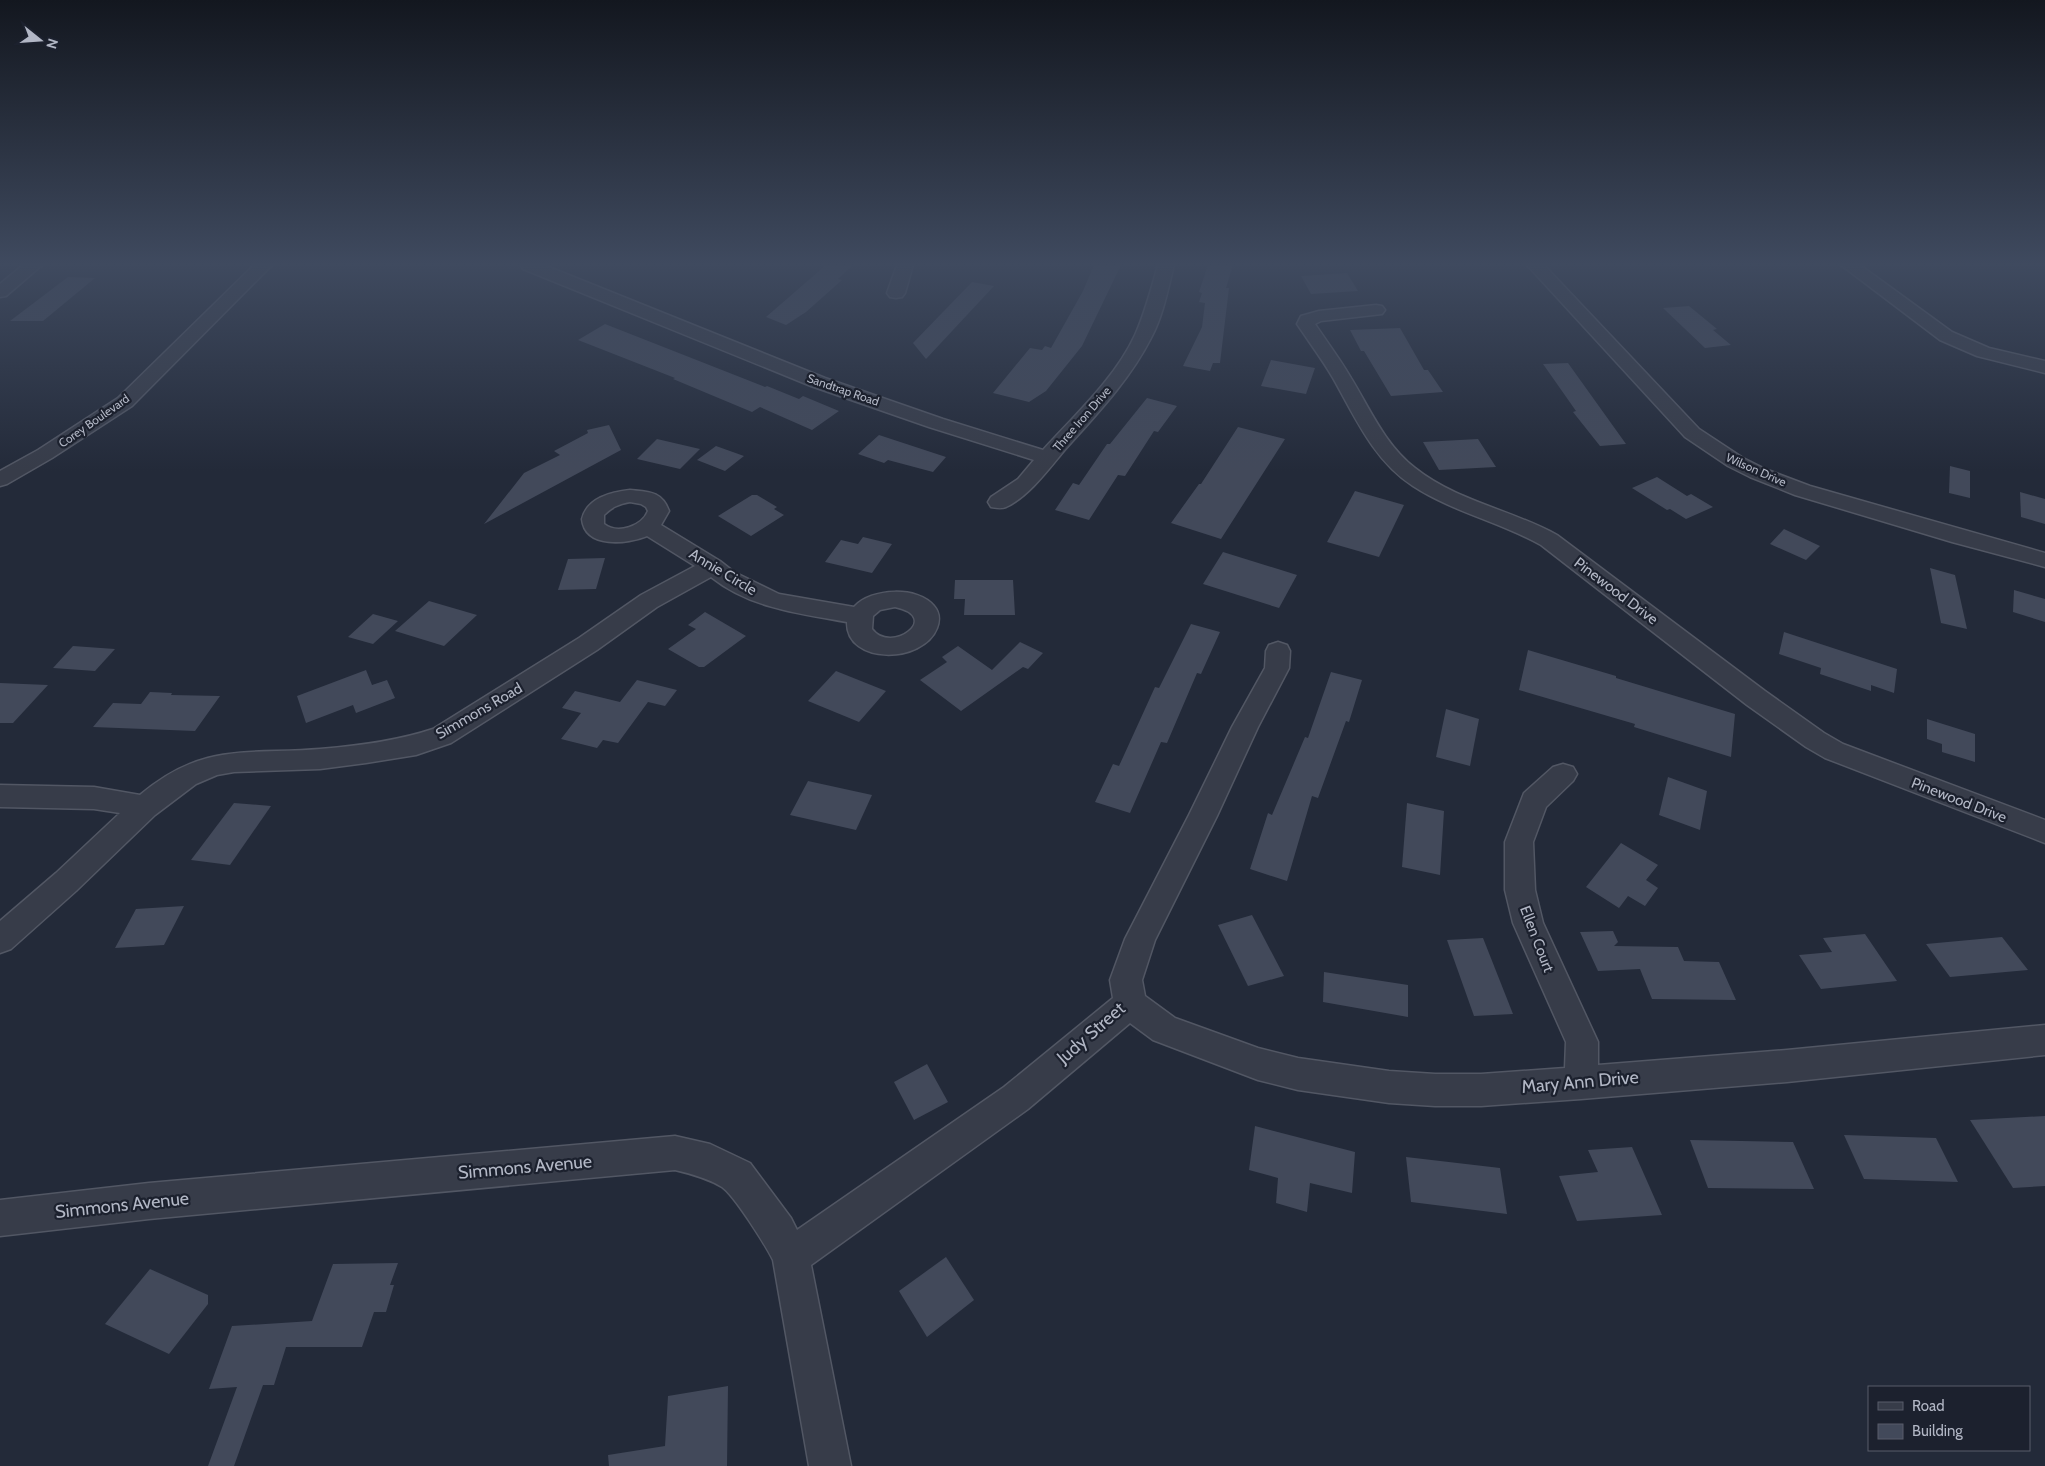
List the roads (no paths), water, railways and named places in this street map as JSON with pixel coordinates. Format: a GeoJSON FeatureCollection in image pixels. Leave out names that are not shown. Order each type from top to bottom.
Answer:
{"type":"FeatureCollection","features":[{"type":"Feature","properties":{"kind":"street","name":"Corey Boulevard"},"geometry":{"type":"LineString","coordinates":[[0,480],[45,454],[125,402],[194,333]]}},
{"type":"Feature","properties":{"kind":"street","name":"Sandtrap Road"},"geometry":{"type":"LineString","coordinates":[[698,333],[818,382],[936,423],[1048,458]]}},
{"type":"Feature","properties":{"kind":"street","name":"Three Iron Drive"},"geometry":{"type":"LineString","coordinates":[[998,502],[1025,483],[1104,394],[1137,348],[1143,333]]}},
{"type":"Feature","properties":{"kind":"street","name":"Pinewood Drive"},"geometry":{"type":"LineString","coordinates":[[1312,333],[1340,376],[1371,431],[1400,467],[1420,482],[1449,497],[1520,524],[1549,540],[1756,698],[1815,740],[1834,751],[2045,832]]}},
{"type":"Feature","properties":{"kind":"street","name":"Wilson Drive"},"geometry":{"type":"LineString","coordinates":[[1599,333],[1692,434],[1737,464],[1765,476],[1834,500],[2045,560]]}},
{"type":"Feature","properties":{"kind":"street"},"geometry":{"type":"LineString","coordinates":[[1943,333],[1983,352],[2045,367]]}},
{"type":"Feature","properties":{"kind":"street","name":"Annie Circle"},"geometry":{"type":"LineString","coordinates":[[649,526],[726,577],[772,600],[793,606],[860,616]]}},
{"type":"Feature","properties":{"kind":"street","name":"Simmons Road"},"geometry":{"type":"LineString","coordinates":[[145,807],[159,794],[186,777],[212,766],[234,762],[320,759],[366,753],[416,745],[442,736],[465,724],[649,601],[712,566]]}},
{"type":"Feature","properties":{"kind":"street","name":"Judy Street"},"geometry":{"type":"LineString","coordinates":[[791,1257],[1016,1098],[1083,1040],[1130,1004],[1126,980],[1140,940],[1203,816],[1245,727],[1277,668],[1278,651]]}},
{"type":"Feature","properties":{"kind":"street","name":"Ellen Court"},"geometry":{"type":"LineString","coordinates":[[1563,774],[1534,801],[1518,842],[1520,890],[1528,923],[1582,1042],[1581,1083]]}},
{"type":"Feature","properties":{"kind":"street"},"geometry":{"type":"LineString","coordinates":[[0,796],[94,798],[145,807]]}},
{"type":"Feature","properties":{"kind":"street"},"geometry":{"type":"LineString","coordinates":[[0,940],[66,882],[145,807]]}},
{"type":"Feature","properties":{"kind":"street","name":"Mary Ann Drive"},"geometry":{"type":"LineString","coordinates":[[1130,1004],[1164,1029],[1258,1064],[1298,1074],[1389,1087],[1435,1090],[1481,1090],[1581,1083],[1787,1066],[1831,1060],[2045,1040]]}},
{"type":"Feature","properties":{"kind":"street","name":"Simmons Avenue"},"geometry":{"type":"LineString","coordinates":[[0,1218],[159,1200],[675,1153],[710,1161],[737,1176],[778,1231],[791,1257],[830,1466]]}}]}
